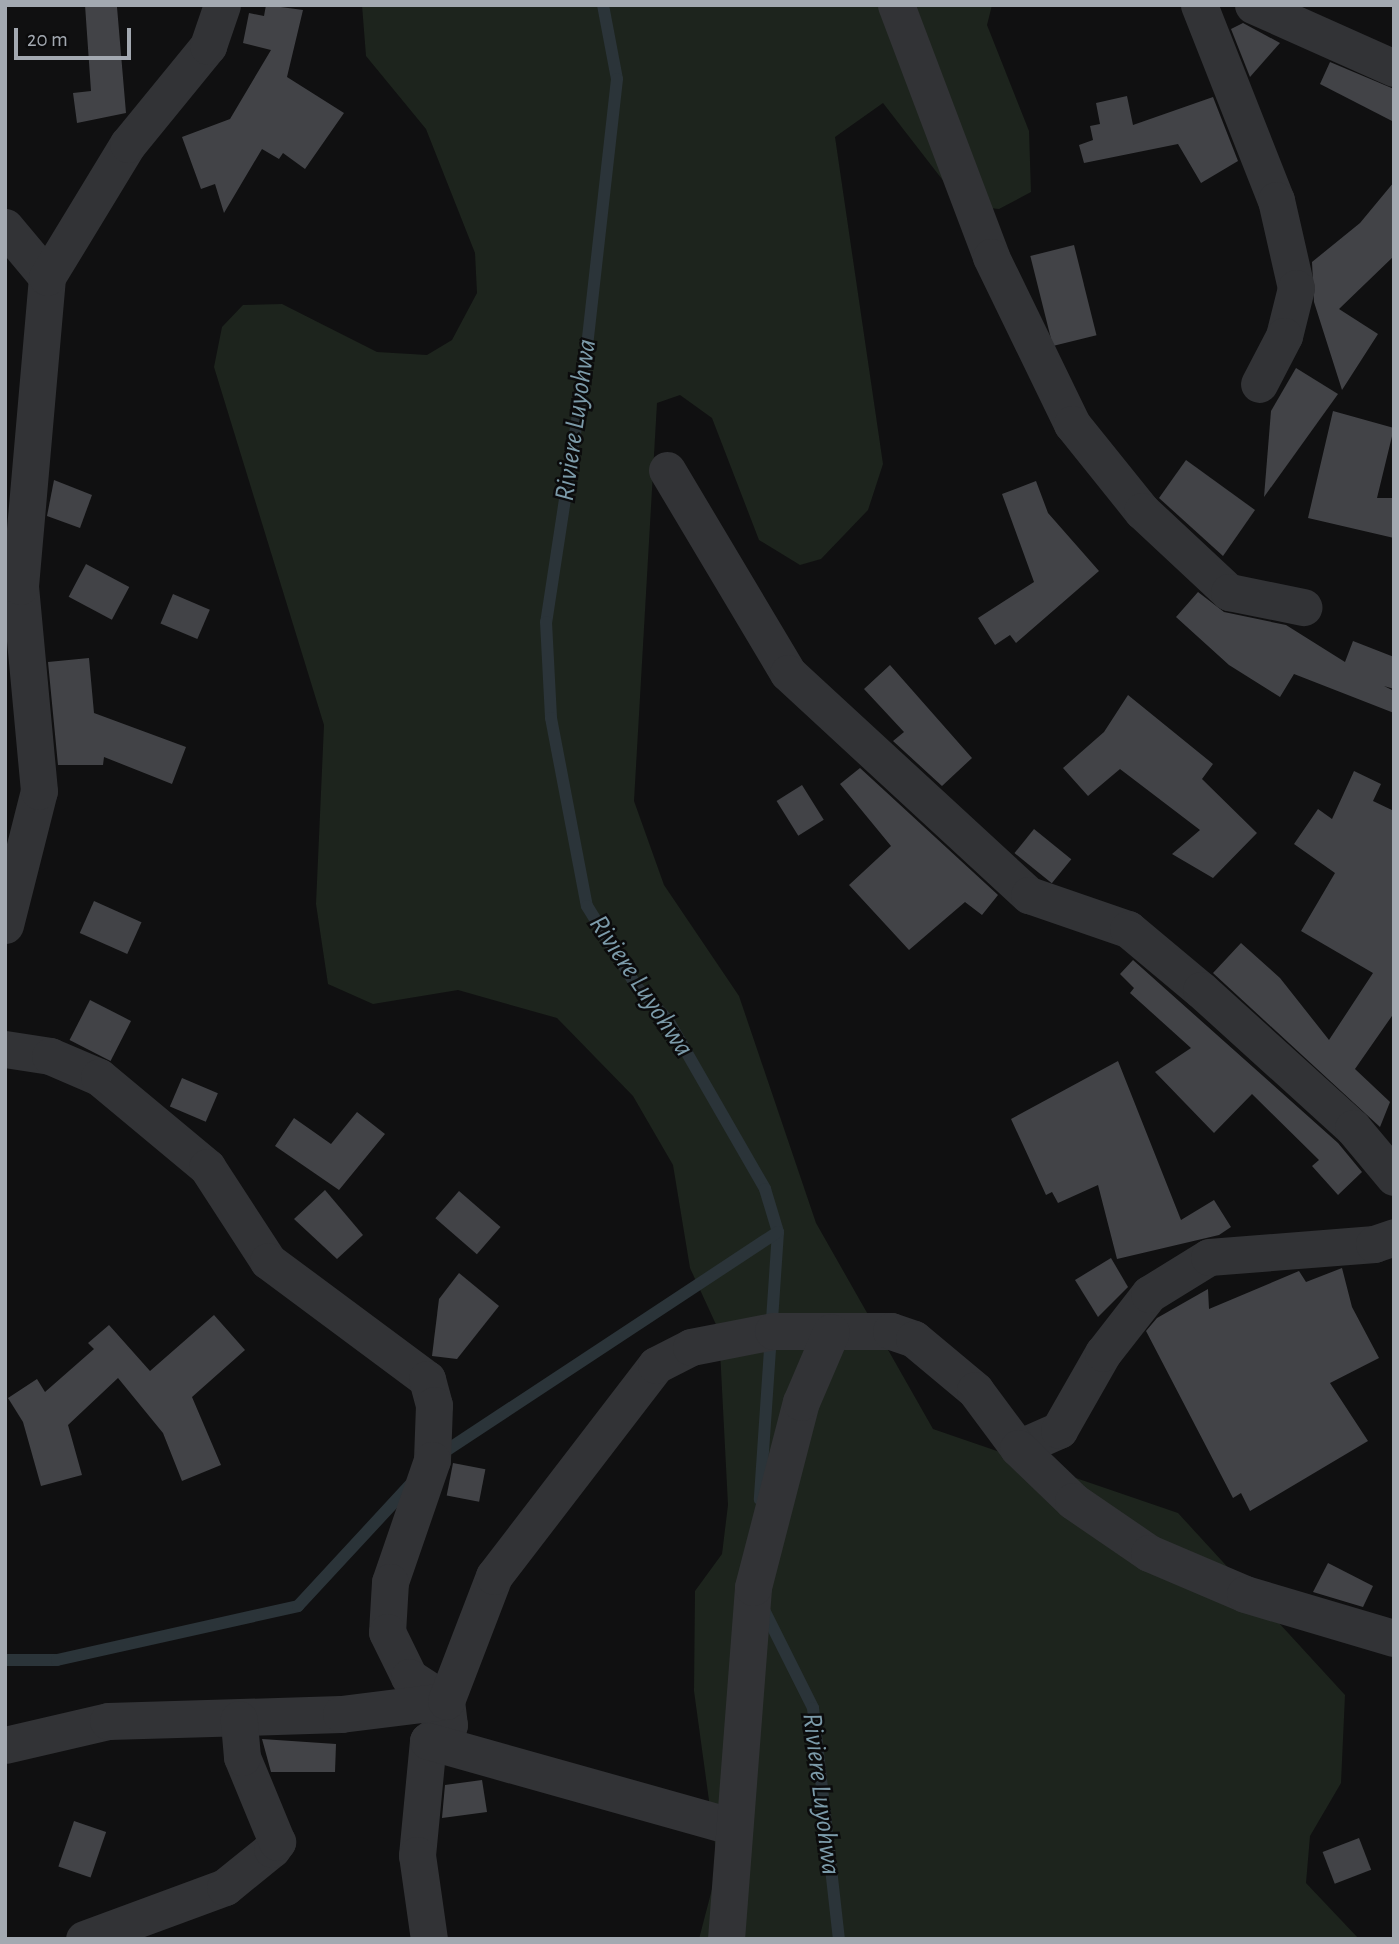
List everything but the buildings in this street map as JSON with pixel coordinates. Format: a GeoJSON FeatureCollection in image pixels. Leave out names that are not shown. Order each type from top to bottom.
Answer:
{"type":"FeatureCollection","features":[{"type":"Feature","properties":{"kind":"street"},"geometry":{"type":"LineString","coordinates":[[5,925],[39,791],[20,586],[16,449],[47,276],[128,144],[208,46],[222,5]]}},
{"type":"Feature","properties":{"kind":"street"},"geometry":{"type":"LineString","coordinates":[[896,5],[991,257],[1072,424],[1142,511],[1229,592],[1303,607]]}},
{"type":"Feature","properties":{"kind":"street"},"geometry":{"type":"LineString","coordinates":[[1199,5],[1276,200],[1296,288],[1284,336],[1259,384]]}},
{"type":"Feature","properties":{"kind":"street"},"geometry":{"type":"LineString","coordinates":[[1253,5],[1394,68]]}},
{"type":"Feature","properties":{"kind":"street"},"geometry":{"type":"LineString","coordinates":[[5,227],[47,276]]}},
{"type":"Feature","properties":{"kind":"street"},"geometry":{"type":"LineString","coordinates":[[667,470],[788,673],[1030,895],[1128,929],[1190,981],[1353,1128],[1394,1177]]}},
{"type":"Feature","properties":{"kind":"street"},"geometry":{"type":"LineString","coordinates":[[5,1049],[50,1056],[99,1077],[206,1167],[268,1261],[427,1379],[434,1405],[432,1460],[390,1582],[387,1632],[409,1677],[446,1701]]}},
{"type":"Feature","properties":{"kind":"street"},"geometry":{"type":"LineString","coordinates":[[1018,1448],[1059,1430],[1102,1353],[1149,1294],[1209,1257],[1374,1244],[1394,1237]]}},
{"type":"Feature","properties":{"kind":"street"},"geometry":{"type":"LineString","coordinates":[[429,1939],[417,1855],[428,1741],[449,1726],[446,1701],[494,1576],[656,1366],[691,1347],[773,1331],[891,1331],[914,1339],[975,1390],[1018,1448],[1073,1501],[1149,1553],[1245,1594],[1394,1638]]}},
{"type":"Feature","properties":{"kind":"street"},"geometry":{"type":"LineString","coordinates":[[726,1939],[753,1587],[801,1402],[831,1332]]}},
{"type":"Feature","properties":{"kind":"street"},"geometry":{"type":"LineString","coordinates":[[5,1745],[108,1721],[196,1714],[239,1719],[446,1701]]}},
{"type":"Feature","properties":{"kind":"street"},"geometry":{"type":"LineString","coordinates":[[84,1939],[225,1887],[277,1842],[242,1757],[239,1719]]}},
{"type":"Feature","properties":{"kind":"street"},"geometry":{"type":"LineString","coordinates":[[428,1741],[734,1827]]}},
{"type":"Feature","properties":{"kind":"shaded area"},"geometry":{"type":"Polygon","coordinates":[[[362,5],[992,5],[987,25],[1029,131],[1031,192],[999,209],[962,205],[883,103],[835,137],[883,464],[868,510],[821,559],[800,565],[759,540],[712,418],[680,395],[657,403],[634,801],[664,885],[739,996],[816,1223],[933,1429],[1178,1513],[1345,1695],[1341,1783],[1310,1836],[1306,1883],[1359,1939],[699,1939],[718,1866],[694,1691],[695,1591],[722,1554],[728,1505],[719,1331],[690,1268],[673,1165],[633,1096],[557,1018],[458,990],[373,1004],[328,984],[316,904],[324,725],[214,367],[222,327],[243,305],[282,304],[377,352],[427,355],[452,340],[477,293],[475,253],[426,129],[366,56],[362,5]]]}},
{"type":"Feature","properties":{"kind":"waterway","name":"Riviere Luyohwa"},"geometry":{"type":"LineString","coordinates":[[603,5],[617,79],[584,375],[546,622],[551,718],[587,906],[637,987],[668,1020],[765,1189],[778,1232],[760,1499]]}},
{"type":"Feature","properties":{"kind":"waterway"},"geometry":{"type":"LineString","coordinates":[[438,1456],[778,1232]]}},
{"type":"Feature","properties":{"kind":"waterway"},"geometry":{"type":"LineString","coordinates":[[5,1660],[57,1660],[298,1606],[411,1484]]}},
{"type":"Feature","properties":{"kind":"waterway","name":"Riviere Luyohwa"},"geometry":{"type":"LineString","coordinates":[[762,1606],[813,1708],[839,1939]]}}]}
